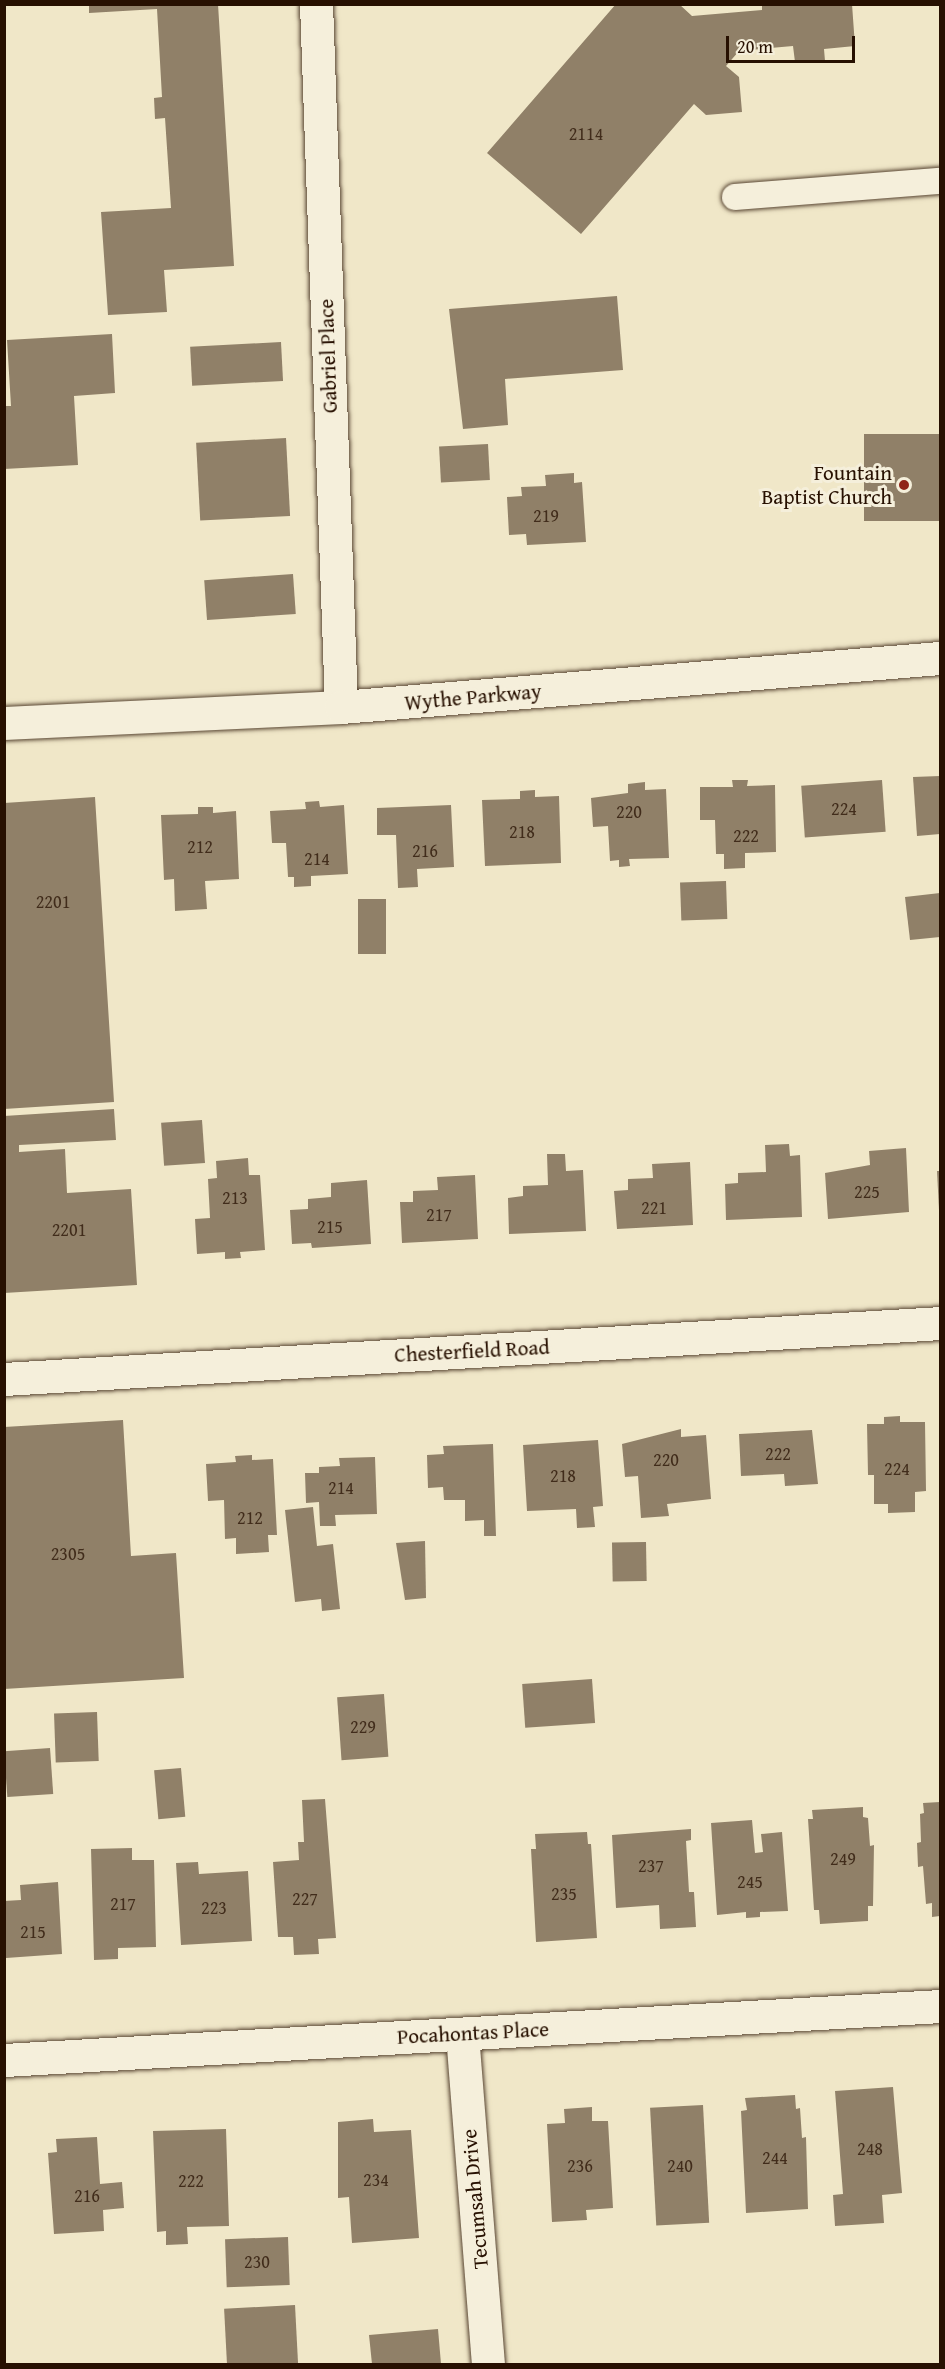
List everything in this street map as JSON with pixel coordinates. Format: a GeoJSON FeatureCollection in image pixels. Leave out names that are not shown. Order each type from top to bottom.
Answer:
{"type":"FeatureCollection","features":[{"type":"Feature","properties":{"kind":"street","name":"Gabriel Place"},"geometry":{"type":"LineString","coordinates":[[316,4],[341,707]]}},
{"type":"Feature","properties":{"kind":"street","name":"Wythe Parkway"},"geometry":{"type":"LineString","coordinates":[[4,723],[341,707],[940,658]]}},
{"type":"Feature","properties":{"kind":"street","name":"Chesterfield Road"},"geometry":{"type":"LineString","coordinates":[[4,1379],[940,1323]]}},
{"type":"Feature","properties":{"kind":"street","name":"Pocahontas Place"},"geometry":{"type":"LineString","coordinates":[[4,2060],[940,2006]]}},
{"type":"Feature","properties":{"kind":"street","name":"Tecumsah Drive"},"geometry":{"type":"LineString","coordinates":[[462,2034],[488,2364]]}},
{"type":"Feature","properties":{"kind":"lane"},"geometry":{"type":"LineString","coordinates":[[735,197],[940,181]]}},
{"type":"Feature","properties":{"kind":"building"},"geometry":{"type":"Polygon","coordinates":[[[89,4],[218,4],[234,266],[164,270],[167,312],[108,315],[101,212],[171,208],[165,118],[155,119],[154,98],[162,97],[157,9],[89,13],[89,4]]]}},
{"type":"Feature","properties":{"kind":"building"},"geometry":{"type":"Polygon","coordinates":[[[616,4],[679,4],[692,16],[762,10],[762,4],[852,4],[855,46],[824,49],[825,61],[795,62],[793,46],[739,51],[726,66],[739,77],[742,112],[706,115],[694,104],[581,234],[487,153],[616,4]]]}},
{"type":"Feature","properties":{"kind":"building"},"geometry":{"type":"Polygon","coordinates":[[[617,296],[623,370],[505,379],[508,425],[463,429],[449,309],[617,296]]]}},
{"type":"Feature","properties":{"kind":"building"},"geometry":{"type":"Polygon","coordinates":[[[112,334],[115,393],[74,396],[78,465],[4,469],[4,406],[11,406],[7,340],[112,334]]]}},
{"type":"Feature","properties":{"kind":"building"},"geometry":{"type":"Polygon","coordinates":[[[281,342],[283,381],[192,386],[190,347],[281,342]]]}},
{"type":"Feature","properties":{"kind":"building","name":"Fountain Baptist Church"},"geometry":{"type":"Polygon","coordinates":[[[864,434],[940,434],[940,521],[864,521],[864,434]]]}},
{"type":"Feature","properties":{"kind":"building"},"geometry":{"type":"Polygon","coordinates":[[[286,438],[290,516],[200,521],[196,443],[286,438]]]}},
{"type":"Feature","properties":{"kind":"building"},"geometry":{"type":"Polygon","coordinates":[[[488,444],[490,480],[441,483],[439,447],[488,444]]]}},
{"type":"Feature","properties":{"kind":"building"},"geometry":{"type":"Polygon","coordinates":[[[574,473],[574,483],[582,482],[586,542],[527,545],[526,534],[509,535],[507,497],[522,496],[521,487],[546,486],[545,475],[574,473]]]}},
{"type":"Feature","properties":{"kind":"building"},"geometry":{"type":"Polygon","coordinates":[[[293,574],[296,614],[207,620],[204,580],[293,574]]]}},
{"type":"Feature","properties":{"kind":"building"},"geometry":{"type":"Polygon","coordinates":[[[940,776],[940,834],[917,836],[913,777],[940,776]]]}},
{"type":"Feature","properties":{"kind":"building"},"geometry":{"type":"Polygon","coordinates":[[[732,780],[748,780],[747,786],[775,785],[776,852],[745,853],[745,868],[724,869],[724,854],[716,854],[715,820],[700,820],[700,787],[733,787],[732,780]]]}},
{"type":"Feature","properties":{"kind":"building"},"geometry":{"type":"Polygon","coordinates":[[[882,780],[886,832],[805,838],[801,786],[882,780]]]}},
{"type":"Feature","properties":{"kind":"building"},"geometry":{"type":"Polygon","coordinates":[[[645,782],[645,790],[666,789],[669,858],[629,859],[630,866],[619,867],[619,860],[610,861],[608,826],[593,827],[591,798],[628,793],[628,784],[645,782]]]}},
{"type":"Feature","properties":{"kind":"building"},"geometry":{"type":"Polygon","coordinates":[[[535,790],[535,797],[559,796],[561,863],[485,866],[482,800],[520,799],[520,791],[535,790]]]}},
{"type":"Feature","properties":{"kind":"building"},"geometry":{"type":"Polygon","coordinates":[[[95,797],[114,1102],[4,1109],[4,803],[95,797]]]}},
{"type":"Feature","properties":{"kind":"building"},"geometry":{"type":"Polygon","coordinates":[[[319,801],[320,807],[344,805],[348,874],[311,876],[311,886],[294,887],[294,877],[288,877],[286,843],[272,843],[270,811],[306,809],[305,802],[319,801]]]}},
{"type":"Feature","properties":{"kind":"building"},"geometry":{"type":"Polygon","coordinates":[[[451,805],[454,867],[417,869],[418,887],[398,888],[396,835],[377,835],[377,808],[451,805]]]}},
{"type":"Feature","properties":{"kind":"building"},"geometry":{"type":"Polygon","coordinates":[[[198,807],[213,807],[213,813],[236,811],[239,879],[205,881],[207,909],[175,911],[174,879],[164,880],[161,815],[198,814],[198,807]]]}},
{"type":"Feature","properties":{"kind":"building"},"geometry":{"type":"Polygon","coordinates":[[[726,881],[727,919],[681,921],[680,883],[726,881]]]}},
{"type":"Feature","properties":{"kind":"building"},"geometry":{"type":"Polygon","coordinates":[[[940,893],[940,937],[910,940],[905,897],[940,893]]]}},
{"type":"Feature","properties":{"kind":"building"},"geometry":{"type":"Polygon","coordinates":[[[358,899],[386,899],[386,954],[358,954],[358,899]]]}},
{"type":"Feature","properties":{"kind":"building"},"geometry":{"type":"Polygon","coordinates":[[[114,1109],[116,1140],[19,1145],[19,1152],[65,1149],[67,1193],[131,1189],[137,1285],[4,1293],[4,1116],[114,1109]]]}},
{"type":"Feature","properties":{"kind":"building"},"geometry":{"type":"Polygon","coordinates":[[[202,1120],[205,1163],[164,1166],[161,1123],[202,1120]]]}},
{"type":"Feature","properties":{"kind":"building"},"geometry":{"type":"Polygon","coordinates":[[[789,1144],[790,1156],[800,1155],[802,1217],[726,1220],[725,1184],[738,1183],[738,1173],[766,1172],[765,1145],[789,1144]]]}},
{"type":"Feature","properties":{"kind":"building"},"geometry":{"type":"Polygon","coordinates":[[[906,1148],[909,1212],[828,1219],[825,1173],[870,1165],[869,1151],[906,1148]]]}},
{"type":"Feature","properties":{"kind":"building"},"geometry":{"type":"Polygon","coordinates":[[[547,1154],[565,1154],[566,1171],[583,1170],[586,1231],[509,1234],[508,1198],[523,1196],[523,1186],[548,1185],[547,1154]]]}},
{"type":"Feature","properties":{"kind":"building"},"geometry":{"type":"Polygon","coordinates":[[[248,1158],[249,1175],[260,1175],[265,1250],[240,1252],[241,1258],[225,1259],[225,1252],[197,1254],[195,1219],[210,1218],[208,1179],[217,1178],[216,1161],[248,1158]]]}},
{"type":"Feature","properties":{"kind":"building"},"geometry":{"type":"Polygon","coordinates":[[[690,1162],[693,1225],[617,1229],[614,1191],[628,1190],[628,1179],[653,1178],[652,1164],[690,1162]]]}},
{"type":"Feature","properties":{"kind":"building"},"geometry":{"type":"Polygon","coordinates":[[[937,1171],[940,1171],[940,1210],[939,1210],[937,1171]]]}},
{"type":"Feature","properties":{"kind":"building"},"geometry":{"type":"Polygon","coordinates":[[[475,1175],[478,1239],[402,1243],[400,1202],[413,1202],[413,1191],[438,1190],[437,1177],[475,1175]]]}},
{"type":"Feature","properties":{"kind":"building"},"geometry":{"type":"Polygon","coordinates":[[[367,1180],[371,1244],[312,1248],[311,1243],[292,1244],[290,1210],[308,1209],[308,1199],[331,1197],[331,1183],[367,1180]]]}},
{"type":"Feature","properties":{"kind":"building"},"geometry":{"type":"Polygon","coordinates":[[[900,1416],[900,1422],[925,1422],[926,1491],[915,1492],[915,1512],[888,1513],[888,1504],[874,1504],[874,1475],[868,1475],[867,1424],[884,1424],[884,1417],[900,1416]]]}},
{"type":"Feature","properties":{"kind":"building"},"geometry":{"type":"Polygon","coordinates":[[[123,1420],[131,1556],[176,1553],[184,1678],[4,1689],[4,1427],[123,1420]]]}},
{"type":"Feature","properties":{"kind":"building"},"geometry":{"type":"Polygon","coordinates":[[[681,1429],[681,1437],[706,1435],[711,1499],[667,1504],[669,1516],[641,1518],[638,1476],[625,1477],[622,1444],[681,1429]]]}},
{"type":"Feature","properties":{"kind":"building"},"geometry":{"type":"Polygon","coordinates":[[[812,1430],[818,1484],[785,1486],[784,1474],[741,1476],[739,1434],[812,1430]]]}},
{"type":"Feature","properties":{"kind":"building"},"geometry":{"type":"Polygon","coordinates":[[[598,1440],[603,1506],[593,1507],[595,1527],[577,1528],[576,1509],[527,1511],[523,1445],[598,1440]]]}},
{"type":"Feature","properties":{"kind":"building"},"geometry":{"type":"Polygon","coordinates":[[[493,1444],[496,1536],[484,1536],[484,1520],[465,1521],[465,1500],[444,1500],[443,1487],[428,1488],[427,1455],[444,1454],[443,1446],[493,1444]]]}},
{"type":"Feature","properties":{"kind":"building"},"geometry":{"type":"Polygon","coordinates":[[[252,1455],[252,1460],[273,1459],[277,1535],[268,1535],[269,1552],[236,1554],[236,1538],[225,1539],[224,1500],[208,1501],[206,1464],[236,1462],[235,1456],[252,1455]]]}},
{"type":"Feature","properties":{"kind":"building"},"geometry":{"type":"Polygon","coordinates":[[[375,1457],[377,1514],[335,1515],[336,1526],[320,1526],[319,1502],[306,1503],[305,1473],[319,1473],[319,1467],[340,1466],[339,1458],[375,1457]]]}},
{"type":"Feature","properties":{"kind":"building"},"geometry":{"type":"Polygon","coordinates":[[[313,1507],[317,1546],[333,1544],[340,1609],[322,1611],[321,1599],[295,1602],[285,1510],[313,1507]]]}},
{"type":"Feature","properties":{"kind":"building"},"geometry":{"type":"Polygon","coordinates":[[[425,1541],[426,1598],[405,1600],[396,1543],[425,1541]]]}},
{"type":"Feature","properties":{"kind":"building"},"geometry":{"type":"Polygon","coordinates":[[[646,1542],[647,1581],[613,1582],[612,1543],[646,1542]]]}},
{"type":"Feature","properties":{"kind":"building"},"geometry":{"type":"Polygon","coordinates":[[[592,1679],[595,1723],[525,1728],[522,1684],[592,1679]]]}},
{"type":"Feature","properties":{"kind":"building"},"geometry":{"type":"Polygon","coordinates":[[[384,1694],[388,1757],[342,1760],[337,1697],[384,1694]]]}},
{"type":"Feature","properties":{"kind":"building"},"geometry":{"type":"Polygon","coordinates":[[[97,1712],[99,1761],[56,1762],[54,1714],[97,1712]]]}},
{"type":"Feature","properties":{"kind":"building"},"geometry":{"type":"Polygon","coordinates":[[[50,1748],[53,1794],[7,1797],[4,1751],[50,1748]]]}},
{"type":"Feature","properties":{"kind":"building"},"geometry":{"type":"Polygon","coordinates":[[[181,1768],[185,1817],[158,1819],[154,1770],[181,1768]]]}},
{"type":"Feature","properties":{"kind":"building"},"geometry":{"type":"Polygon","coordinates":[[[325,1799],[336,1938],[318,1939],[319,1954],[294,1955],[293,1937],[278,1937],[273,1862],[299,1860],[298,1842],[304,1842],[302,1800],[325,1799]]]}},
{"type":"Feature","properties":{"kind":"building"},"geometry":{"type":"Polygon","coordinates":[[[940,1802],[940,1916],[932,1917],[932,1903],[926,1904],[923,1866],[918,1867],[917,1843],[921,1842],[920,1814],[924,1813],[923,1803],[940,1802]]]}},
{"type":"Feature","properties":{"kind":"building"},"geometry":{"type":"Polygon","coordinates":[[[863,1807],[863,1817],[868,1818],[870,1846],[874,1845],[873,1906],[868,1906],[868,1921],[820,1924],[819,1910],[814,1910],[808,1819],[813,1819],[812,1810],[863,1807]]]}},
{"type":"Feature","properties":{"kind":"building"},"geometry":{"type":"Polygon","coordinates":[[[752,1820],[755,1853],[763,1852],[761,1834],[782,1832],[788,1911],[760,1912],[760,1917],[746,1918],[746,1912],[717,1915],[711,1823],[752,1820]]]}},
{"type":"Feature","properties":{"kind":"building"},"geometry":{"type":"Polygon","coordinates":[[[691,1829],[691,1840],[686,1841],[689,1892],[694,1892],[696,1927],[660,1929],[659,1905],[616,1908],[612,1835],[691,1829]]]}},
{"type":"Feature","properties":{"kind":"building"},"geometry":{"type":"Polygon","coordinates":[[[587,1832],[588,1844],[591,1844],[597,1938],[536,1942],[531,1849],[536,1849],[535,1834],[587,1832]]]}},
{"type":"Feature","properties":{"kind":"building"},"geometry":{"type":"Polygon","coordinates":[[[132,1848],[132,1860],[154,1860],[156,1947],[118,1948],[118,1959],[94,1960],[91,1849],[132,1848]]]}},
{"type":"Feature","properties":{"kind":"building"},"geometry":{"type":"Polygon","coordinates":[[[198,1862],[199,1874],[248,1871],[252,1941],[181,1945],[176,1863],[198,1862]]]}},
{"type":"Feature","properties":{"kind":"building"},"geometry":{"type":"Polygon","coordinates":[[[58,1882],[62,1954],[6,1958],[4,1901],[21,1900],[20,1885],[58,1882]]]}},
{"type":"Feature","properties":{"kind":"building"},"geometry":{"type":"Polygon","coordinates":[[[893,2087],[902,2193],[882,2195],[884,2223],[835,2226],[833,2195],[843,2194],[835,2091],[893,2087]]]}},
{"type":"Feature","properties":{"kind":"building"},"geometry":{"type":"Polygon","coordinates":[[[795,2095],[796,2109],[800,2108],[802,2138],[806,2137],[808,2209],[746,2213],[741,2111],[747,2110],[745,2098],[795,2095]]]}},
{"type":"Feature","properties":{"kind":"building"},"geometry":{"type":"Polygon","coordinates":[[[703,2105],[709,2223],[656,2226],[650,2108],[703,2105]]]}},
{"type":"Feature","properties":{"kind":"building"},"geometry":{"type":"Polygon","coordinates":[[[592,2107],[592,2121],[608,2121],[613,2208],[586,2210],[587,2220],[552,2222],[547,2124],[565,2123],[564,2109],[592,2107]]]}},
{"type":"Feature","properties":{"kind":"building"},"geometry":{"type":"Polygon","coordinates":[[[373,2119],[374,2132],[411,2130],[419,2238],[352,2243],[349,2197],[338,2198],[338,2122],[373,2119]]]}},
{"type":"Feature","properties":{"kind":"building"},"geometry":{"type":"Polygon","coordinates":[[[226,2129],[229,2226],[187,2227],[188,2244],[166,2245],[166,2231],[157,2232],[153,2131],[226,2129]]]}},
{"type":"Feature","properties":{"kind":"building"},"geometry":{"type":"Polygon","coordinates":[[[97,2137],[100,2184],[122,2182],[124,2208],[103,2210],[104,2231],[54,2234],[48,2153],[57,2152],[56,2139],[97,2137]]]}},
{"type":"Feature","properties":{"kind":"building"},"geometry":{"type":"Polygon","coordinates":[[[288,2237],[290,2285],[227,2287],[225,2239],[288,2237]]]}},
{"type":"Feature","properties":{"kind":"building"},"geometry":{"type":"Polygon","coordinates":[[[295,2305],[298,2364],[227,2364],[224,2309],[295,2305]]]}},
{"type":"Feature","properties":{"kind":"building"},"geometry":{"type":"Polygon","coordinates":[[[438,2329],[441,2364],[372,2364],[369,2335],[438,2329]]]}},
{"type":"Feature","properties":{"kind":"place","name":"Fountain Baptist Church"},"geometry":{"type":"Point","coordinates":[904,485]}}]}
